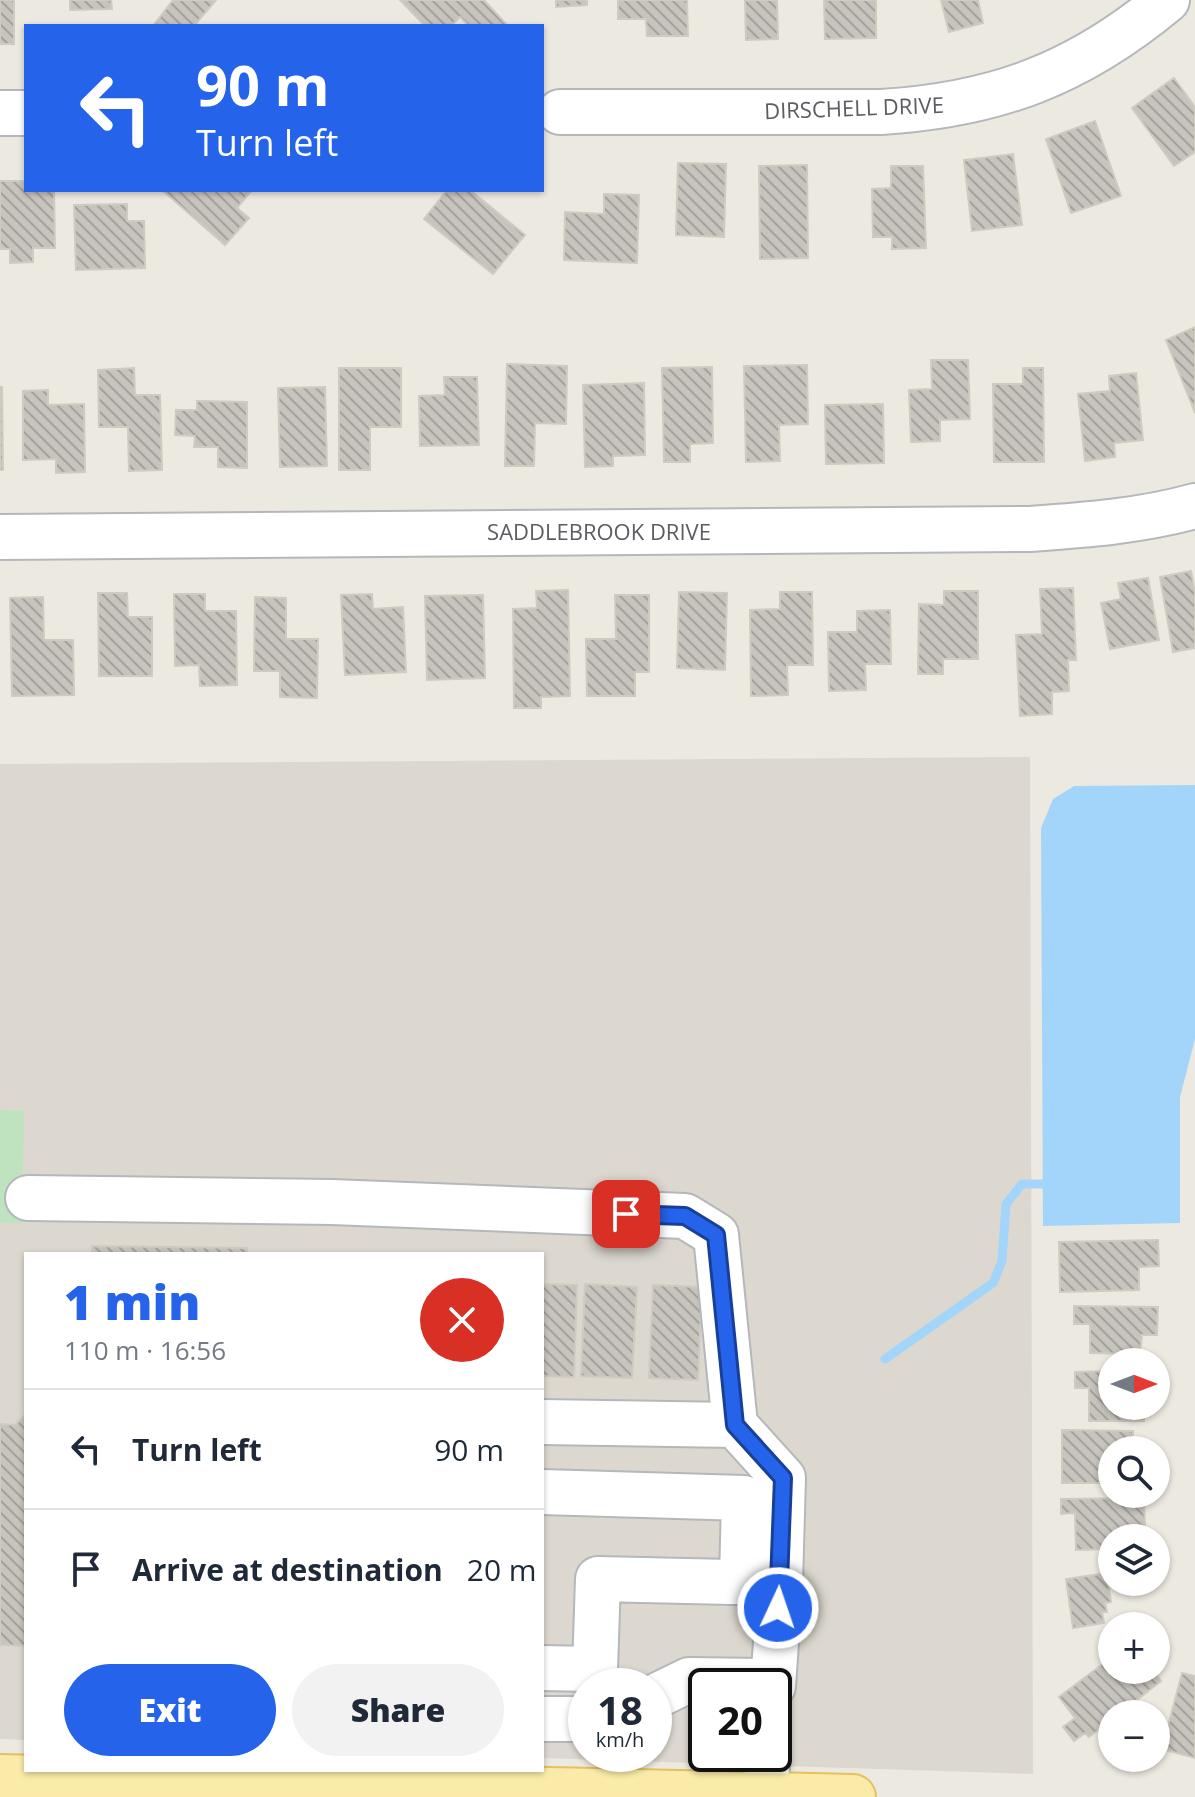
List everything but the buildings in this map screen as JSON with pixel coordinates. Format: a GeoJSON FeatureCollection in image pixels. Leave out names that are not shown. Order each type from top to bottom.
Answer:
{"type":"FeatureCollection","features":[{"type":"Feature","properties":{"kind":"main road"},"geometry":{"type":"LineString","coordinates":[[14,1784],[766,1782],[853,1797]]}},
{"type":"Feature","properties":{"kind":"street","name":"DIRSCHELL DRIVE"},"geometry":{"type":"LineString","coordinates":[[560,112],[881,112],[926,109],[971,101],[1015,89],[1071,65],[1136,26],[1167,0]]}},
{"type":"Feature","properties":{"kind":"street"},"geometry":{"type":"LineString","coordinates":[[0,113],[24,113]]}},
{"type":"Feature","properties":{"kind":"street","name":"SADDLEBROOK DRIVE"},"geometry":{"type":"LineString","coordinates":[[0,537],[1030,529],[1119,522],[1195,506]]}},
{"type":"Feature","properties":{"kind":"street"},"geometry":{"type":"LineString","coordinates":[[28,1198],[332,1202],[685,1216],[716,1235],[735,1425],[783,1478],[761,1583]]}},
{"type":"Feature","properties":{"kind":"street"},"geometry":{"type":"LineString","coordinates":[[544,1422],[735,1425]]}},
{"type":"Feature","properties":{"kind":"street"},"geometry":{"type":"LineString","coordinates":[[544,1492],[744,1498],[761,1583],[771,1668]]}},
{"type":"Feature","properties":{"kind":"street"},"geometry":{"type":"LineString","coordinates":[[544,1668],[595,1669],[598,1579],[761,1583]]}},
{"type":"Feature","properties":{"kind":"street"},"geometry":{"type":"LineString","coordinates":[[544,1719],[568,1719]]}},
{"type":"Feature","properties":{"kind":"shaded area"},"geometry":{"type":"Polygon","coordinates":[[[1030,757],[1033,1774],[792,1766],[792,1668],[688,1668],[688,1763],[672,1762],[672,1668],[568,1668],[568,1759],[544,1758],[544,1252],[24,1252],[24,1740],[0,1739],[0,764],[1030,757]]]}},
{"type":"Feature","properties":{"kind":"green space"},"geometry":{"type":"Polygon","coordinates":[[[0,1110],[24,1111],[22,1223],[0,1223],[0,1110]]]}},
{"type":"Feature","properties":{"kind":"water"},"geometry":{"type":"Polygon","coordinates":[[[1195,785],[1195,1039],[1180,1097],[1180,1223],[1043,1226],[1041,828],[1053,799],[1074,786],[1195,785]]]}},
{"type":"Feature","properties":{"kind":"waterway"},"geometry":{"type":"LineString","coordinates":[[885,1359],[993,1283],[1002,1261],[1006,1204],[1022,1184],[1043,1184]]}},
{"type":"Feature","properties":{"kind":"route"},"geometry":{"type":"LineString","coordinates":[[626,1214],[685,1216],[716,1235],[735,1425],[783,1478],[778,1608]]}}]}
